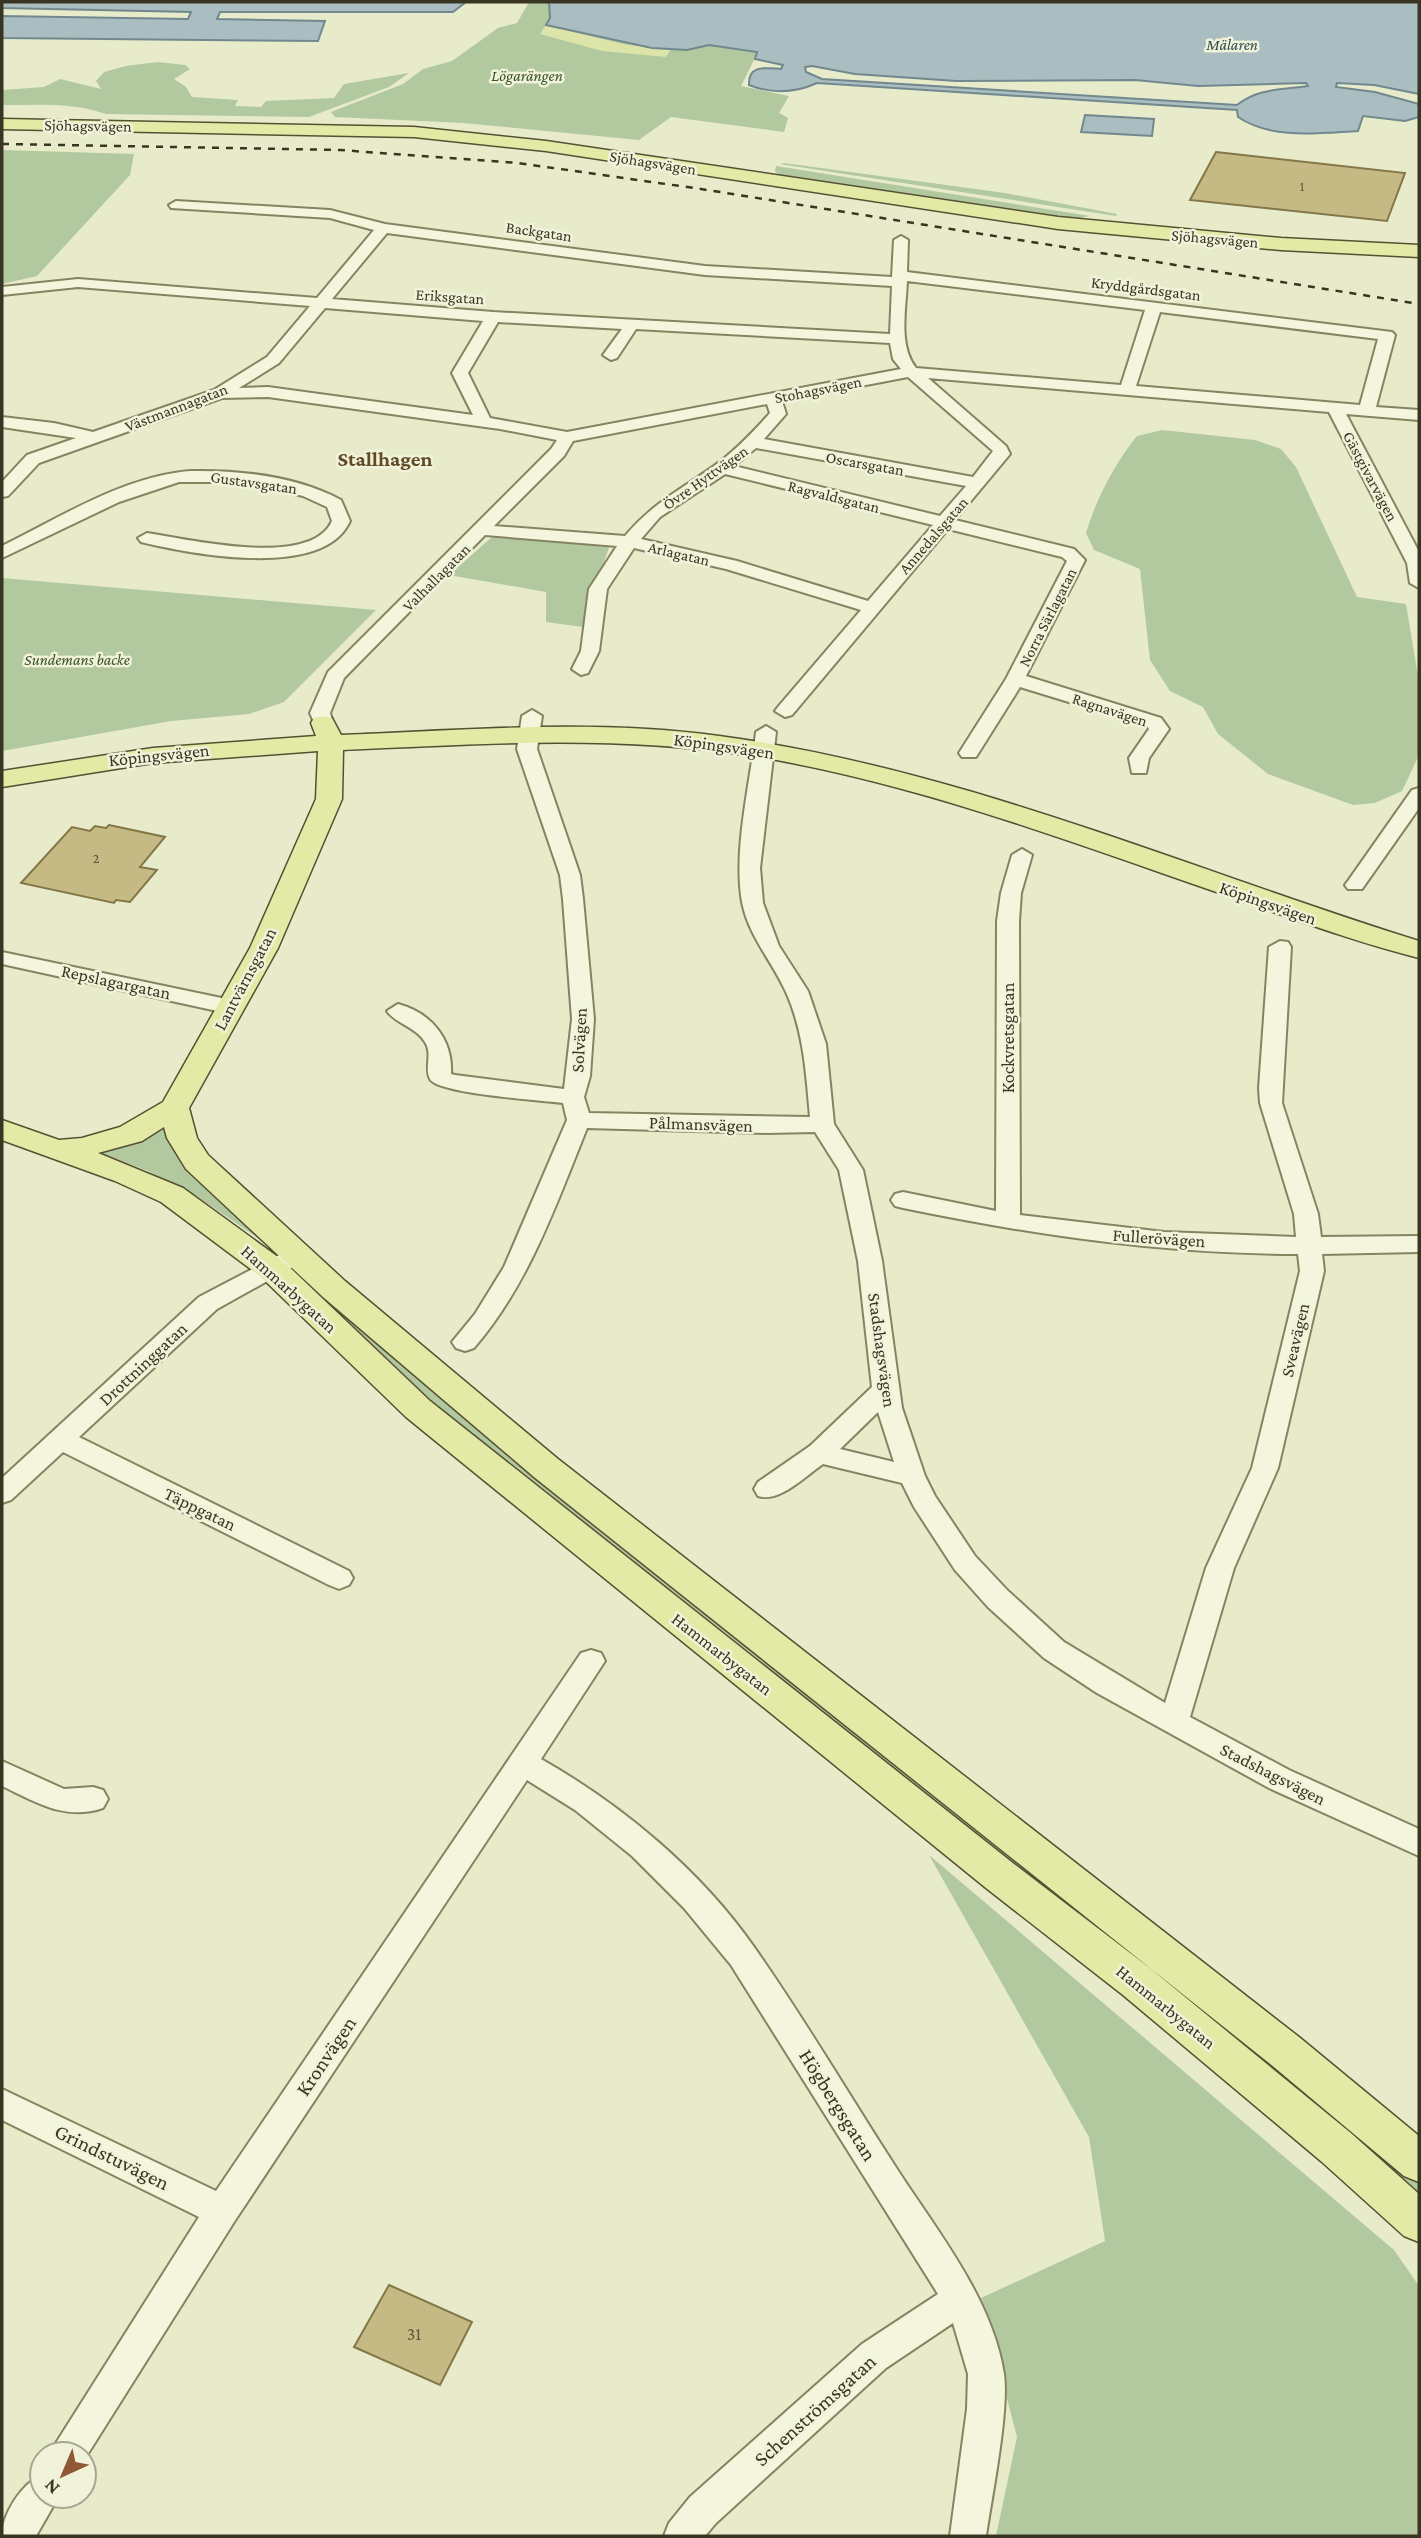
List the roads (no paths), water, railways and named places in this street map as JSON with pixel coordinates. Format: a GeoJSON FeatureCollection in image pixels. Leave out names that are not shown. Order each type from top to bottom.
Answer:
{"type":"FeatureCollection","features":[{"type":"Feature","properties":{"kind":"main road","name":"Sjöhagsvägen"},"geometry":{"type":"LineString","coordinates":[[2,124],[414,132],[546,146],[1058,223],[1301,245],[1419,259]]}},
{"type":"Feature","properties":{"kind":"main road","name":"Sjöhagsvägen"},"geometry":{"type":"LineString","coordinates":[[1301,245],[1419,251]]}},
{"type":"Feature","properties":{"kind":"main road","name":"Köpingsvägen"},"geometry":{"type":"LineString","coordinates":[[2,762],[125,739],[531,724],[854,750],[1327,906],[1419,930]]}},
{"type":"Feature","properties":{"kind":"main road","name":"Köpingsvägen"},"geometry":{"type":"LineString","coordinates":[[2,779],[148,754],[327,733]]}},
{"type":"Feature","properties":{"kind":"main road","name":"Lantvärnsgatan"},"geometry":{"type":"LineString","coordinates":[[56,1149],[83,1148],[131,1135],[174,1108],[264,948],[328,799],[327,733]]}},
{"type":"Feature","properties":{"kind":"main road","name":"Köpingsvägen"},"geometry":{"type":"LineString","coordinates":[[764,741],[823,762],[951,795],[1300,914],[1419,950]]}},
{"type":"Feature","properties":{"kind":"main road","name":"Hammarbygatan"},"geometry":{"type":"LineString","coordinates":[[174,1108],[182,1138],[197,1162],[418,1409],[1000,1877],[1137,1982],[1337,2148],[1419,2222]]}},
{"type":"Feature","properties":{"kind":"main road","name":"Hammarbygatan"},"geometry":{"type":"LineString","coordinates":[[2,1130],[127,1174],[172,1195],[284,1261],[1284,2050],[1419,2162]]}},
{"type":"Feature","properties":{"kind":"street","name":"Backgatan"},"geometry":{"type":"LineString","coordinates":[[176,205],[330,214],[358,219],[383,228],[711,273],[828,281],[900,279]]}},
{"type":"Feature","properties":{"kind":"street","name":"Västmannagatan"},"geometry":{"type":"LineString","coordinates":[[2,492],[33,459],[220,393],[273,360],[383,228]]}},
{"type":"Feature","properties":{"kind":"street"},"geometry":{"type":"LineString","coordinates":[[901,240],[897,339],[901,359],[911,372]]}},
{"type":"Feature","properties":{"kind":"street","name":"Kryddgårdsgatan"},"geometry":{"type":"LineString","coordinates":[[900,279],[1154,306],[1387,335]]}},
{"type":"Feature","properties":{"kind":"street","name":"Eriksgatan"},"geometry":{"type":"LineString","coordinates":[[2,291],[78,283],[493,317],[897,339]]}},
{"type":"Feature","properties":{"kind":"street"},"geometry":{"type":"LineString","coordinates":[[1127,390],[1154,306]]}},
{"type":"Feature","properties":{"kind":"street"},"geometry":{"type":"LineString","coordinates":[[484,422],[460,373],[493,317]]}},
{"type":"Feature","properties":{"kind":"street"},"geometry":{"type":"LineString","coordinates":[[611,355],[631,326]]}},
{"type":"Feature","properties":{"kind":"street","name":"Gästgivarvägen"},"geometry":{"type":"LineString","coordinates":[[1367,410],[1387,335]]}},
{"type":"Feature","properties":{"kind":"street","name":"Stohagsvägen"},"geometry":{"type":"LineString","coordinates":[[220,393],[268,392],[484,422],[567,437],[911,372],[1419,415]]}},
{"type":"Feature","properties":{"kind":"street","name":"Annedalsgatan"},"geometry":{"type":"LineString","coordinates":[[785,711],[931,535],[946,524],[1002,454],[1000,449],[911,372]]}},
{"type":"Feature","properties":{"kind":"street","name":"Övre Hyttvägen"},"geometry":{"type":"LineString","coordinates":[[581,669],[590,651],[598,589],[606,572],[654,513],[722,468],[753,442],[778,414],[773,398]]}},
{"type":"Feature","properties":{"kind":"street","name":"Gästgivarvägen"},"geometry":{"type":"LineString","coordinates":[[1335,408],[1412,554],[1419,583]]}},
{"type":"Feature","properties":{"kind":"street"},"geometry":{"type":"LineString","coordinates":[[2,422],[54,428],[92,437]]}},
{"type":"Feature","properties":{"kind":"street","name":"Valhallagatan"},"geometry":{"type":"LineString","coordinates":[[327,733],[320,713],[335,676],[558,452],[567,437]]}},
{"type":"Feature","properties":{"kind":"street","name":"Oscarsgatan"},"geometry":{"type":"LineString","coordinates":[[753,442],[977,483]]}},
{"type":"Feature","properties":{"kind":"street","name":"Ragvaldsgatan"},"geometry":{"type":"LineString","coordinates":[[722,468],[946,524]]}},
{"type":"Feature","properties":{"kind":"street","name":"Gustavsgatan"},"geometry":{"type":"LineString","coordinates":[[2,553],[126,494],[176,478],[205,475],[247,479],[307,490],[335,504],[341,521],[333,535],[317,545],[286,552],[263,553],[147,538]]}},
{"type":"Feature","properties":{"kind":"street","name":"Norra Särlagatan"},"geometry":{"type":"LineString","coordinates":[[946,524],[1068,553],[1076,560],[1014,679],[969,753]]}},
{"type":"Feature","properties":{"kind":"street","name":"Arlagatan"},"geometry":{"type":"LineString","coordinates":[[482,530],[630,542],[731,565],[870,607]]}},
{"type":"Feature","properties":{"kind":"street","name":"Ragnavägen"},"geometry":{"type":"LineString","coordinates":[[1014,679],[1154,722],[1159,729],[1139,758],[1139,769]]}},
{"type":"Feature","properties":{"kind":"street","name":"Solvägen"},"geometry":{"type":"LineString","coordinates":[[531,724],[527,749],[570,875],[583,1019],[579,1076],[573,1097],[579,1120]]}},
{"type":"Feature","properties":{"kind":"street","name":"Stadshagsvägen"},"geometry":{"type":"LineString","coordinates":[[764,741],[750,868],[753,903],[768,946],[797,991],[815,1044],[822,1124],[851,1170],[857,1190],[870,1261],[885,1390],[912,1476],[938,1524],[965,1563],[998,1599],[1054,1650],[1174,1722],[1279,1779],[1419,1843]]}},
{"type":"Feature","properties":{"kind":"street"},"geometry":{"type":"LineString","coordinates":[[1355,886],[1419,794]]}},
{"type":"Feature","properties":{"kind":"street","name":"Kockvretsgatan"},"geometry":{"type":"LineString","coordinates":[[1008,1222],[1008,921],[1011,893],[1022,855]]}},
{"type":"Feature","properties":{"kind":"street","name":"Sveavägen"},"geometry":{"type":"LineString","coordinates":[[1174,1722],[1220,1568],[1265,1468],[1312,1271],[1306,1214],[1270,1095],[1280,947]]}},
{"type":"Feature","properties":{"kind":"street","name":"Repslagargatan"},"geometry":{"type":"LineString","coordinates":[[2,958],[231,1007]]}},
{"type":"Feature","properties":{"kind":"street"},"geometry":{"type":"LineString","coordinates":[[398,1011],[424,1026],[434,1038],[442,1057],[440,1077],[450,1082],[573,1097]]}},
{"type":"Feature","properties":{"kind":"street"},"geometry":{"type":"LineString","coordinates":[[465,1342],[482,1324],[517,1262],[579,1120]]}},
{"type":"Feature","properties":{"kind":"street","name":"Pålmansvägen"},"geometry":{"type":"LineString","coordinates":[[579,1120],[766,1126],[822,1124]]}},
{"type":"Feature","properties":{"kind":"street","name":"Fullerövägen"},"geometry":{"type":"LineString","coordinates":[[902,1200],[1008,1222],[1108,1235],[1310,1247],[1419,1244]]}},
{"type":"Feature","properties":{"kind":"street","name":"Drottninggatan"},"geometry":{"type":"LineString","coordinates":[[2,1493],[208,1303],[284,1261]]}},
{"type":"Feature","properties":{"kind":"street"},"geometry":{"type":"LineString","coordinates":[[767,1489],[819,1453],[885,1390]]}},
{"type":"Feature","properties":{"kind":"street","name":"Täppgatan"},"geometry":{"type":"LineString","coordinates":[[61,1440],[340,1578]]}},
{"type":"Feature","properties":{"kind":"street"},"geometry":{"type":"LineString","coordinates":[[819,1453],[912,1476]]}},
{"type":"Feature","properties":{"kind":"street","name":"Kronvägen"},"geometry":{"type":"LineString","coordinates":[[75,2440],[222,2211],[591,1661]]}},
{"type":"Feature","properties":{"kind":"street","name":"Högbergsgatan"},"geometry":{"type":"LineString","coordinates":[[523,1763],[555,1780],[617,1827],[670,1871],[706,1908],[743,1955],[961,2300],[986,2374],[985,2409],[968,2536]]}},
{"type":"Feature","properties":{"kind":"street"},"geometry":{"type":"LineString","coordinates":[[2,1773],[62,1801],[93,1800]]}},
{"type":"Feature","properties":{"kind":"street","name":"Grindstuvägen"},"geometry":{"type":"LineString","coordinates":[[2,2104],[222,2211]]}},
{"type":"Feature","properties":{"kind":"street","name":"Schenströmsgatan"},"geometry":{"type":"LineString","coordinates":[[682,2536],[702,2510],[874,2356],[911,2329],[961,2300]]}},
{"type":"Feature","properties":{"kind":"street"},"geometry":{"type":"LineString","coordinates":[[15,2536],[31,2510]]}},
{"type":"Feature","properties":{"kind":"water"},"geometry":{"type":"Polygon","coordinates":[[[2,2],[466,2],[453,12],[220,12],[217,19],[325,21],[318,41],[2,38],[2,16],[188,19],[191,12],[2,8],[2,2]]]}},
{"type":"Feature","properties":{"kind":"water","name":"Mälaren"},"geometry":{"type":"Polygon","coordinates":[[[549,2],[1419,2],[1419,94],[1374,85],[1337,83],[1336,87],[1375,92],[1419,104],[1419,117],[1405,121],[1363,116],[1358,131],[1312,134],[1266,129],[1238,117],[1237,110],[817,83],[800,89],[775,91],[749,85],[749,78],[755,70],[781,69],[783,65],[755,59],[757,52],[709,45],[687,50],[652,48],[546,25],[550,18],[549,2]],[[805,67],[806,72],[822,79],[1237,105],[1254,95],[1308,86],[1306,83],[1198,86],[1135,80],[956,81],[855,74],[805,67]]]}},
{"type":"Feature","properties":{"kind":"water"},"geometry":{"type":"Polygon","coordinates":[[[1085,115],[1154,119],[1152,136],[1081,132],[1085,115]]]}},
{"type":"Feature","properties":{"kind":"railway"},"geometry":{"type":"LineString","coordinates":[[2,144],[340,150],[518,163],[701,189],[1419,304]]}},
{"type":"Feature","properties":{"kind":"district","name":"Stallhagen"},"geometry":{"type":"Point","coordinates":[385,459]}},
{"type":"Feature","properties":{"kind":"park label","name":"Lögarängen"},"geometry":{"type":"Point","coordinates":[527,75]}},
{"type":"Feature","properties":{"kind":"park label","name":"Sundemans backe"},"geometry":{"type":"Point","coordinates":[77,659]}}]}
